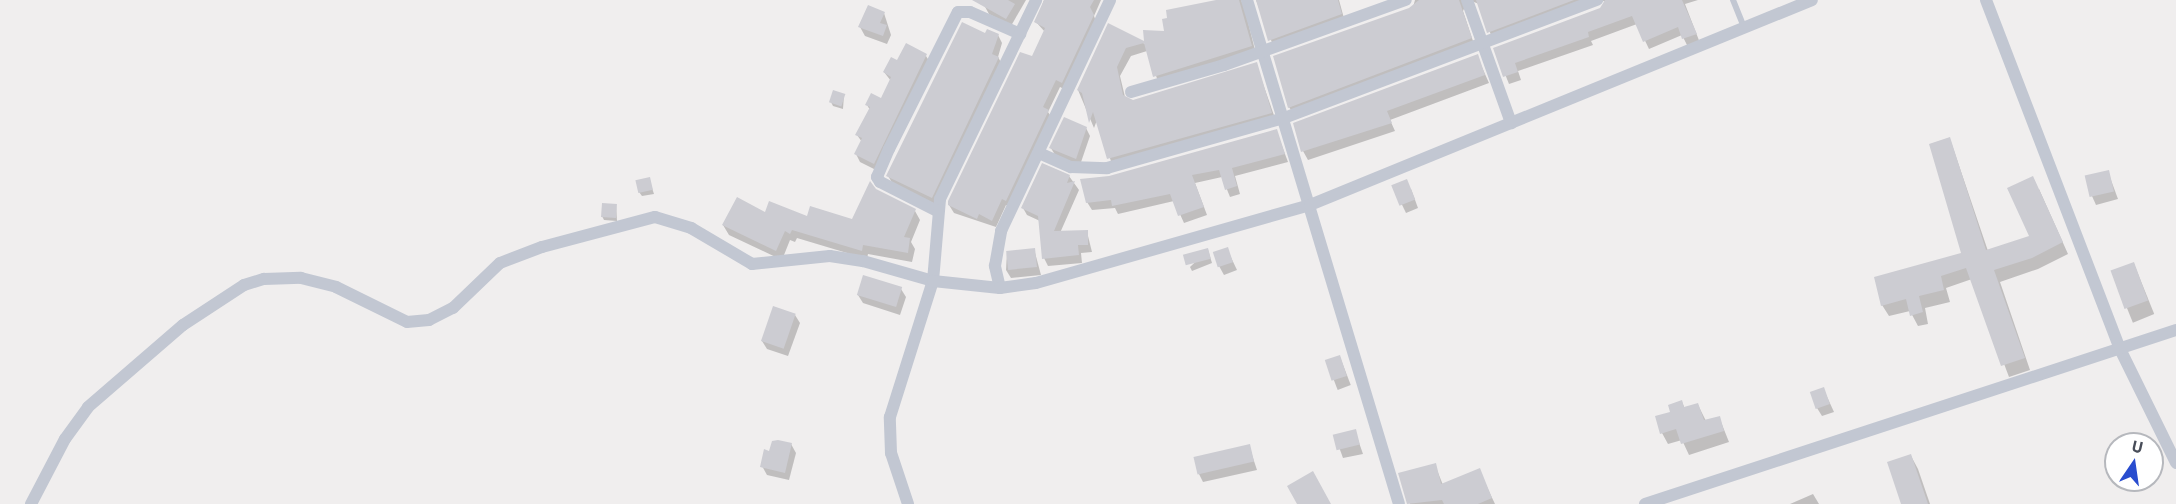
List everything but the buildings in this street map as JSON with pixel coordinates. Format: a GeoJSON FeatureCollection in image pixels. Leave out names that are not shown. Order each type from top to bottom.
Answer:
{"type":"FeatureCollection","features":[{"type":"Feature","properties":{"kind":"street"},"geometry":{"type":"LineString","coordinates":[[908,504],[891,453],[890,417],[933,282],[937,211],[1036,0]]}},
{"type":"Feature","properties":{"kind":"street"},"geometry":{"type":"LineString","coordinates":[[1000,288],[995,266],[999,239],[1110,0]]}},
{"type":"Feature","properties":{"kind":"street"},"geometry":{"type":"LineString","coordinates":[[1247,0],[1399,504]]}},
{"type":"Feature","properties":{"kind":"street"},"geometry":{"type":"LineString","coordinates":[[1131,92],[1263,51],[1406,0]]}},
{"type":"Feature","properties":{"kind":"street"},"geometry":{"type":"LineString","coordinates":[[1467,0],[1511,123]]}},
{"type":"Feature","properties":{"kind":"street"},"geometry":{"type":"LineString","coordinates":[[1040,153],[1071,167],[1096,170],[1284,118],[1597,0]]}},
{"type":"Feature","properties":{"kind":"street"},"geometry":{"type":"LineString","coordinates":[[31,504],[65,439],[88,407],[183,325],[244,285],[264,279],[301,278],[336,287],[407,322],[429,320],[453,308],[500,263],[542,247],[655,217],[691,228],[752,264],[830,256],[863,261],[933,282],[1000,288],[1083,273],[1310,205],[1812,0]]}},
{"type":"Feature","properties":{"kind":"street"},"geometry":{"type":"LineString","coordinates":[[1986,0],[2120,349],[2176,463]]}},
{"type":"Feature","properties":{"kind":"street"},"geometry":{"type":"LineString","coordinates":[[937,211],[880,182],[877,177],[890,149],[958,12],[970,12],[1020,34]]}},
{"type":"Feature","properties":{"kind":"street"},"geometry":{"type":"LineString","coordinates":[[1645,504],[2176,330]]}},
{"type":"Feature","properties":{"kind":"lane"},"geometry":{"type":"LineString","coordinates":[[1733,0],[1744,27]]}}]}
